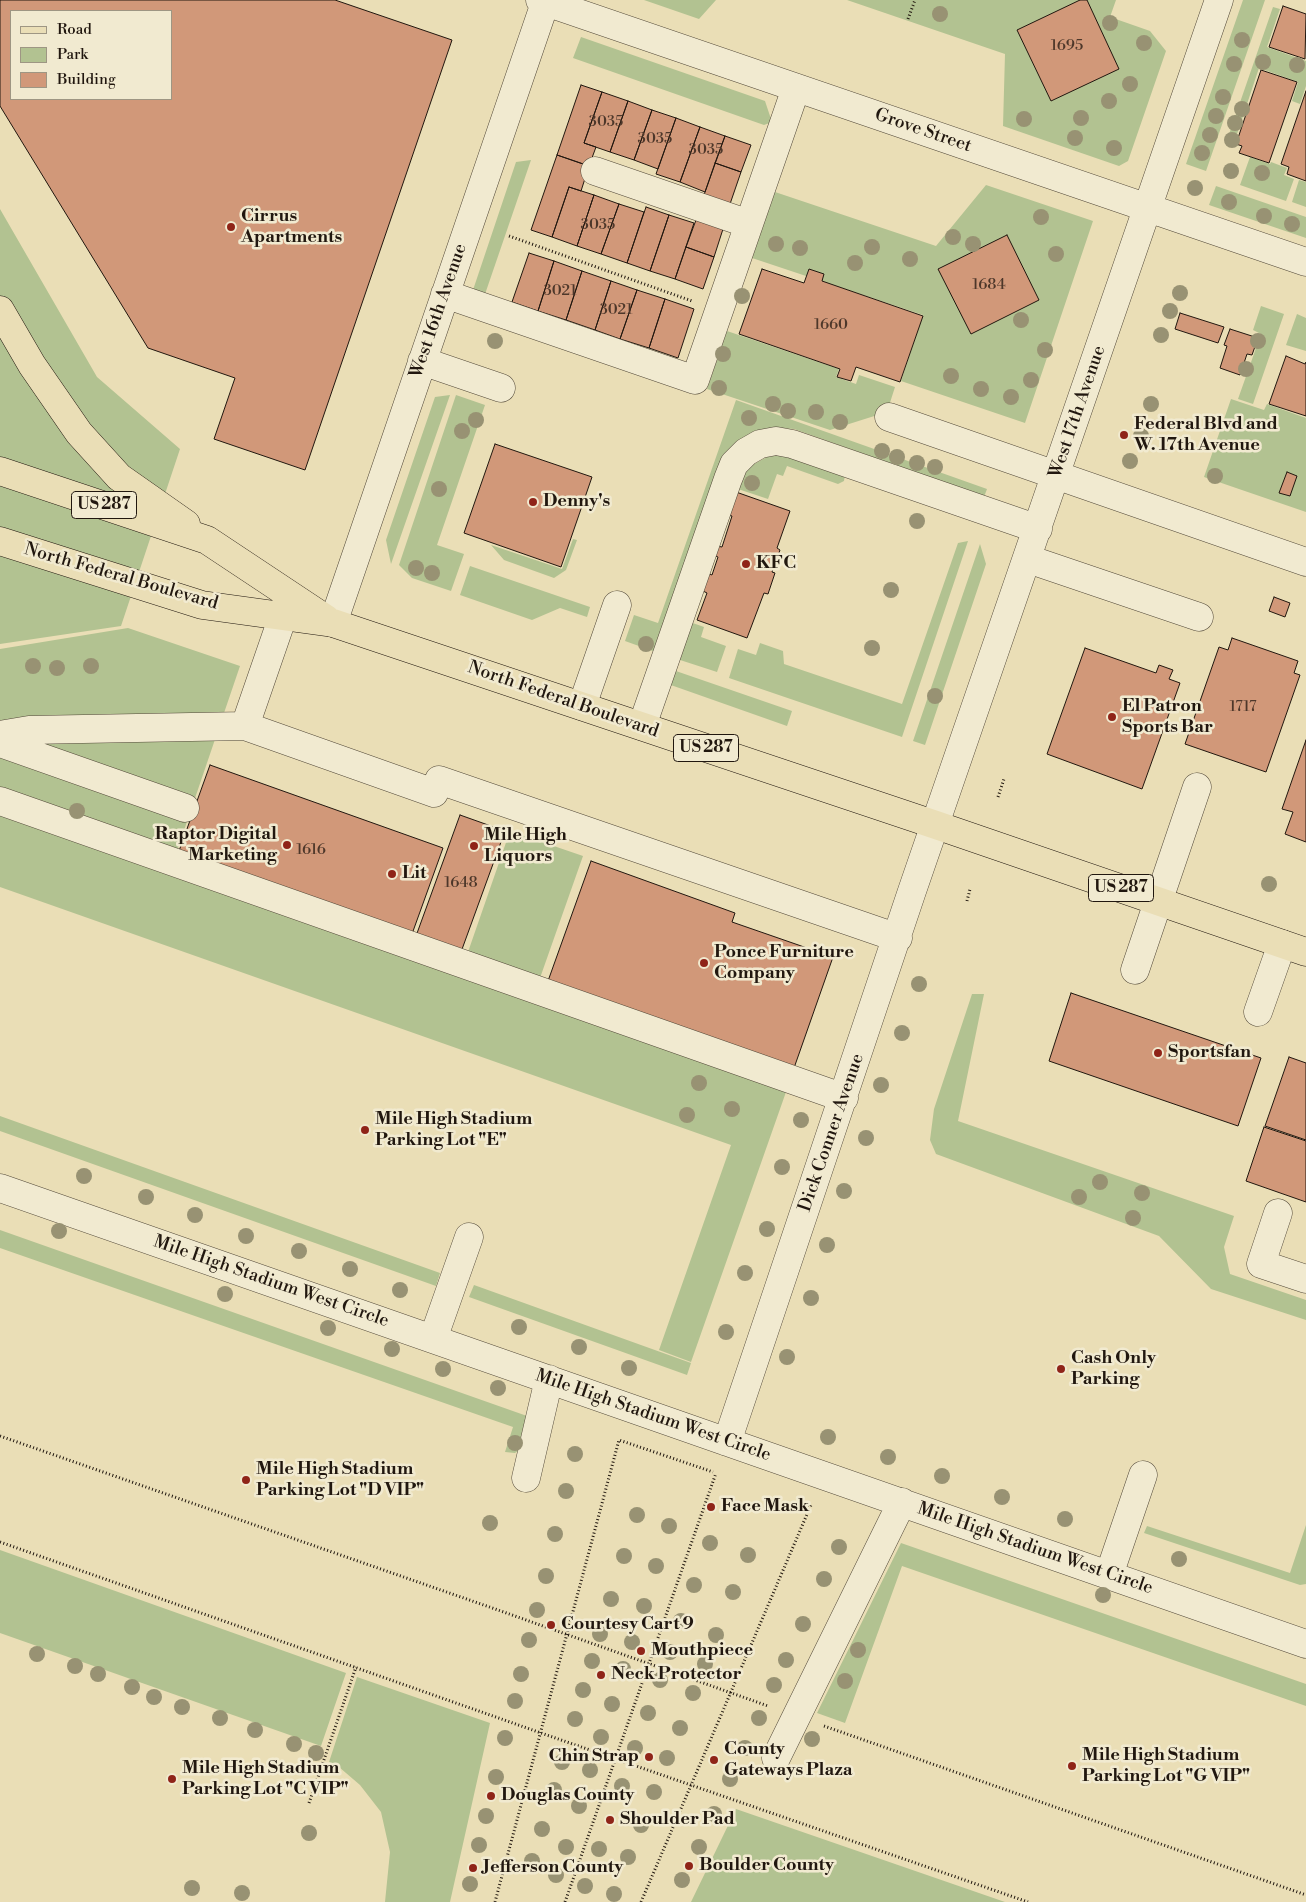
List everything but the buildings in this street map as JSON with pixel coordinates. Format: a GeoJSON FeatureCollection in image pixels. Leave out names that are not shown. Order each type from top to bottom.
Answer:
{"type":"FeatureCollection","features":[{"type":"Feature","properties":{"kind":"main road"},"geometry":{"type":"LineString","coordinates":[[0,310],[32,365],[79,433],[120,477],[207,540]]}},
{"type":"Feature","properties":{"kind":"main road","name":"North Federal Boulevard"},"geometry":{"type":"LineString","coordinates":[[0,472],[207,540],[333,623]]}},
{"type":"Feature","properties":{"kind":"main road","name":"North Federal Boulevard"},"geometry":{"type":"LineString","coordinates":[[0,541],[202,605],[333,623],[936,825]]}},
{"type":"Feature","properties":{"kind":"main road","name":"US 287"},"geometry":{"type":"LineString","coordinates":[[936,825],[1294,948]]}},
{"type":"Feature","properties":{"kind":"street","name":"West 17th Avenue"},"geometry":{"type":"LineString","coordinates":[[936,825],[1219,0]]}},
{"type":"Feature","properties":{"kind":"street","name":"Grove Street"},"geometry":{"type":"LineString","coordinates":[[544,1],[1306,262]]}},
{"type":"Feature","properties":{"kind":"street","name":"West 16th Avenue"},"geometry":{"type":"LineString","coordinates":[[333,623],[544,1]]}},
{"type":"Feature","properties":{"kind":"street"},"geometry":{"type":"LineString","coordinates":[[445,294],[695,380],[796,88]]}},
{"type":"Feature","properties":{"kind":"street"},"geometry":{"type":"LineString","coordinates":[[595,171],[749,224]]}},
{"type":"Feature","properties":{"kind":"street"},"geometry":{"type":"LineString","coordinates":[[422,361],[501,388]]}},
{"type":"Feature","properties":{"kind":"street"},"geometry":{"type":"LineString","coordinates":[[889,417],[1306,562]]}},
{"type":"Feature","properties":{"kind":"street"},"geometry":{"type":"LineString","coordinates":[[642,726],[734,464],[746,452],[760,444],[776,441],[792,444],[1038,529]]}},
{"type":"Feature","properties":{"kind":"street"},"geometry":{"type":"LineString","coordinates":[[1028,558],[1199,617]]}},
{"type":"Feature","properties":{"kind":"street"},"geometry":{"type":"LineString","coordinates":[[582,706],[617,604]]}},
{"type":"Feature","properties":{"kind":"street"},"geometry":{"type":"LineString","coordinates":[[245,726],[283,616]]}},
{"type":"Feature","properties":{"kind":"street"},"geometry":{"type":"LineString","coordinates":[[0,735],[29,730],[245,726],[434,793],[439,780],[898,938]]}},
{"type":"Feature","properties":{"kind":"street"},"geometry":{"type":"LineString","coordinates":[[0,743],[185,808]]}},
{"type":"Feature","properties":{"kind":"street"},"geometry":{"type":"LineString","coordinates":[[1135,970],[1197,788]]}},
{"type":"Feature","properties":{"kind":"street"},"geometry":{"type":"LineString","coordinates":[[0,801],[844,1098]]}},
{"type":"Feature","properties":{"kind":"street","name":"Dick Conner Avenue"},"geometry":{"type":"LineString","coordinates":[[727,1442],[898,938],[912,891],[936,825]]}},
{"type":"Feature","properties":{"kind":"street"},"geometry":{"type":"LineString","coordinates":[[1258,1012],[1294,948]]}},
{"type":"Feature","properties":{"kind":"street","name":"Mile High Stadium West Circle"},"geometry":{"type":"LineString","coordinates":[[0,1188],[1306,1644]]}},
{"type":"Feature","properties":{"kind":"street"},"geometry":{"type":"LineString","coordinates":[[1278,1213],[1261,1264],[1306,1279]]}},
{"type":"Feature","properties":{"kind":"street"},"geometry":{"type":"LineString","coordinates":[[433,1339],[469,1237]]}},
{"type":"Feature","properties":{"kind":"street"},"geometry":{"type":"LineString","coordinates":[[526,1478],[549,1379]]}},
{"type":"Feature","properties":{"kind":"street"},"geometry":{"type":"LineString","coordinates":[[1109,1575],[1143,1474]]}},
{"type":"Feature","properties":{"kind":"street"},"geometry":{"type":"LineString","coordinates":[[776,1758],[902,1502]]}},
{"type":"Feature","properties":{"kind":"path"},"geometry":{"type":"LineString","coordinates":[[908,19],[915,0]]}},
{"type":"Feature","properties":{"kind":"path"},"geometry":{"type":"LineString","coordinates":[[509,236],[719,311]]}},
{"type":"Feature","properties":{"kind":"path"},"geometry":{"type":"LineString","coordinates":[[998,797],[1004,779]]}},
{"type":"Feature","properties":{"kind":"path"},"geometry":{"type":"LineString","coordinates":[[967,901],[970,889]]}},
{"type":"Feature","properties":{"kind":"path"},"geometry":{"type":"LineString","coordinates":[[0,1436],[1306,1895]]}},
{"type":"Feature","properties":{"kind":"path"},"geometry":{"type":"LineString","coordinates":[[496,1902],[619,1440],[716,1473],[565,1902]]}},
{"type":"Feature","properties":{"kind":"path"},"geometry":{"type":"LineString","coordinates":[[640,1902],[811,1505]]}},
{"type":"Feature","properties":{"kind":"path"},"geometry":{"type":"LineString","coordinates":[[0,1542],[1028,1902]]}},
{"type":"Feature","properties":{"kind":"path"},"geometry":{"type":"LineString","coordinates":[[309,1803],[356,1666]]}},
{"type":"Feature","properties":{"kind":"green space"},"geometry":{"type":"Polygon","coordinates":[[[644,0],[716,0],[699,19],[644,0]]]}},
{"type":"Feature","properties":{"kind":"green space"},"geometry":{"type":"Polygon","coordinates":[[[847,0],[1116,0],[1110,17],[1150,31],[1166,51],[1128,161],[1119,166],[1003,126],[1005,54],[847,0]]]}},
{"type":"Feature","properties":{"kind":"green space"},"geometry":{"type":"Polygon","coordinates":[[[1243,0],[1265,0],[1206,171],[1186,164],[1243,0]]]}},
{"type":"Feature","properties":{"kind":"green space"},"geometry":{"type":"Polygon","coordinates":[[[1273,7],[1280,9],[1267,47],[1306,61],[1306,86],[1300,104],[1292,101],[1298,82],[1259,68],[1234,143],[1227,140],[1273,7]]]}},
{"type":"Feature","properties":{"kind":"green space"},"geometry":{"type":"Polygon","coordinates":[[[581,37],[765,101],[772,122],[764,125],[573,58],[581,37]]]}},
{"type":"Feature","properties":{"kind":"green space"},"geometry":{"type":"Polygon","coordinates":[[[1250,157],[1287,168],[1284,175],[1294,179],[1286,201],[1240,185],[1250,157]]]}},
{"type":"Feature","properties":{"kind":"green space"},"geometry":{"type":"Polygon","coordinates":[[[531,160],[483,300],[472,293],[516,162],[531,160]]]}},
{"type":"Feature","properties":{"kind":"green space"},"geometry":{"type":"Polygon","coordinates":[[[1299,180],[1306,182],[1306,207],[1292,202],[1299,180]]]}},
{"type":"Feature","properties":{"kind":"green space"},"geometry":{"type":"Polygon","coordinates":[[[986,185],[1093,221],[1025,423],[901,381],[923,315],[752,258],[775,192],[936,246],[986,185]]]}},
{"type":"Feature","properties":{"kind":"green space"},"geometry":{"type":"Polygon","coordinates":[[[1216,186],[1306,217],[1306,238],[1209,205],[1216,186]]]}},
{"type":"Feature","properties":{"kind":"green space"},"geometry":{"type":"Polygon","coordinates":[[[0,209],[97,377],[180,449],[121,626],[0,644],[0,209]]]}},
{"type":"Feature","properties":{"kind":"green space"},"geometry":{"type":"Polygon","coordinates":[[[1261,306],[1284,314],[1253,404],[1238,399],[1261,334],[1253,330],[1261,306]]]}},
{"type":"Feature","properties":{"kind":"green space"},"geometry":{"type":"Polygon","coordinates":[[[1297,314],[1306,318],[1306,351],[1286,345],[1297,314]]]}},
{"type":"Feature","properties":{"kind":"green space"},"geometry":{"type":"Polygon","coordinates":[[[727,331],[839,369],[836,377],[856,384],[859,375],[895,387],[887,412],[830,430],[707,389],[727,331]]]}},
{"type":"Feature","properties":{"kind":"green space"},"geometry":{"type":"Polygon","coordinates":[[[450,395],[391,564],[386,540],[435,397],[450,395]]]}},
{"type":"Feature","properties":{"kind":"green space"},"geometry":{"type":"Polygon","coordinates":[[[456,395],[485,405],[437,545],[464,554],[451,591],[412,578],[399,565],[456,395]]]}},
{"type":"Feature","properties":{"kind":"green space"},"geometry":{"type":"Polygon","coordinates":[[[1231,399],[1264,410],[1267,404],[1306,418],[1306,512],[1204,477],[1231,399]]]}},
{"type":"Feature","properties":{"kind":"green space"},"geometry":{"type":"Polygon","coordinates":[[[736,400],[987,489],[984,497],[794,429],[778,428],[762,431],[661,654],[625,641],[634,615],[658,623],[736,400]]]}},
{"type":"Feature","properties":{"kind":"green space"},"geometry":{"type":"Polygon","coordinates":[[[785,454],[845,474],[844,481],[838,484],[787,466],[783,476],[777,474],[768,499],[735,488],[742,475],[754,464],[767,457],[785,454]]]}},
{"type":"Feature","properties":{"kind":"green space"},"geometry":{"type":"Polygon","coordinates":[[[573,539],[577,540],[566,570],[554,578],[504,560],[491,545],[562,569],[573,539]]]}},
{"type":"Feature","properties":{"kind":"green space"},"geometry":{"type":"Polygon","coordinates":[[[968,541],[902,737],[729,678],[738,649],[756,655],[760,643],[783,651],[784,664],[902,704],[958,543],[968,541]]]}},
{"type":"Feature","properties":{"kind":"green space"},"geometry":{"type":"Polygon","coordinates":[[[980,544],[986,564],[925,745],[913,741],[980,544]]]}},
{"type":"Feature","properties":{"kind":"green space"},"geometry":{"type":"Polygon","coordinates":[[[470,566],[590,607],[587,617],[560,608],[532,620],[460,595],[470,566]]]}},
{"type":"Feature","properties":{"kind":"green space"},"geometry":{"type":"Polygon","coordinates":[[[690,622],[704,627],[701,637],[726,646],[717,672],[677,659],[690,622]]]}},
{"type":"Feature","properties":{"kind":"green space"},"geometry":{"type":"Polygon","coordinates":[[[128,628],[240,666],[177,851],[0,791],[0,649],[128,628]]]}},
{"type":"Feature","properties":{"kind":"green space"},"geometry":{"type":"Polygon","coordinates":[[[673,670],[792,711],[787,726],[668,684],[673,670]]]}},
{"type":"Feature","properties":{"kind":"green space"},"geometry":{"type":"Polygon","coordinates":[[[0,815],[786,1092],[691,1362],[659,1350],[731,1145],[0,887],[0,815]]]}},
{"type":"Feature","properties":{"kind":"green space"},"geometry":{"type":"Polygon","coordinates":[[[510,831],[583,856],[540,978],[468,952],[510,831]]]}},
{"type":"Feature","properties":{"kind":"green space"},"geometry":{"type":"Polygon","coordinates":[[[972,994],[984,994],[958,1121],[1234,1216],[1224,1247],[1230,1274],[1306,1300],[1306,1320],[1211,1289],[1159,1236],[936,1154],[930,1140],[934,1109],[972,994]]]}},
{"type":"Feature","properties":{"kind":"green space"},"geometry":{"type":"Polygon","coordinates":[[[0,1116],[440,1273],[436,1286],[0,1131],[0,1116]]]}},
{"type":"Feature","properties":{"kind":"green space"},"geometry":{"type":"Polygon","coordinates":[[[0,1230],[527,1416],[521,1449],[515,1453],[505,1452],[513,1427],[0,1248],[0,1230]]]}},
{"type":"Feature","properties":{"kind":"green space"},"geometry":{"type":"Polygon","coordinates":[[[474,1285],[691,1363],[687,1375],[469,1297],[474,1285]]]}},
{"type":"Feature","properties":{"kind":"green space"},"geometry":{"type":"Polygon","coordinates":[[[1306,1525],[1306,1584],[1300,1585],[1144,1533],[1147,1526],[1290,1573],[1306,1525]]]}},
{"type":"Feature","properties":{"kind":"green space"},"geometry":{"type":"Polygon","coordinates":[[[901,1543],[1306,1684],[1306,1706],[902,1566],[845,1723],[817,1713],[901,1543]]]}},
{"type":"Feature","properties":{"kind":"green space"},"geometry":{"type":"Polygon","coordinates":[[[0,1550],[346,1673],[321,1746],[0,1633],[0,1550]]]}},
{"type":"Feature","properties":{"kind":"green space"},"geometry":{"type":"Polygon","coordinates":[[[357,1677],[490,1723],[450,1902],[385,1902],[390,1852],[381,1812],[360,1785],[339,1767],[329,1762],[357,1677]]]}},
{"type":"Feature","properties":{"kind":"green space"},"geometry":{"type":"Polygon","coordinates":[[[736,1809],[1005,1902],[691,1902],[736,1809]]]}},
{"type":"Feature","properties":{"kind":"place","name":"Cirrus Apartments"},"geometry":{"type":"Point","coordinates":[231,227]}},
{"type":"Feature","properties":{"kind":"place","name":"Federal Blvd and W. 17th Avenue"},"geometry":{"type":"Point","coordinates":[1124,435]}},
{"type":"Feature","properties":{"kind":"place","name":"Denny's"},"geometry":{"type":"Point","coordinates":[533,502]}},
{"type":"Feature","properties":{"kind":"place","name":"KFC"},"geometry":{"type":"Point","coordinates":[746,564]}},
{"type":"Feature","properties":{"kind":"place","name":"El Patron Sports Bar"},"geometry":{"type":"Point","coordinates":[1112,717]}},
{"type":"Feature","properties":{"kind":"place","name":"Raptor Digital Marketing"},"geometry":{"type":"Point","coordinates":[287,845]}},
{"type":"Feature","properties":{"kind":"place","name":"Mile High Liquors"},"geometry":{"type":"Point","coordinates":[474,846]}},
{"type":"Feature","properties":{"kind":"place","name":"Lit"},"geometry":{"type":"Point","coordinates":[392,874]}},
{"type":"Feature","properties":{"kind":"place","name":"Ponce Furniture Company"},"geometry":{"type":"Point","coordinates":[704,963]}},
{"type":"Feature","properties":{"kind":"place","name":"Sportsfan"},"geometry":{"type":"Point","coordinates":[1158,1053]}},
{"type":"Feature","properties":{"kind":"place","name":"Mile High Stadium Parking Lot \"E\""},"geometry":{"type":"Point","coordinates":[365,1130]}},
{"type":"Feature","properties":{"kind":"place","name":"Cash Only Parking"},"geometry":{"type":"Point","coordinates":[1061,1369]}},
{"type":"Feature","properties":{"kind":"place","name":"Mile High Stadium Parking Lot \"D VIP\""},"geometry":{"type":"Point","coordinates":[246,1480]}},
{"type":"Feature","properties":{"kind":"place","name":"Face Mask"},"geometry":{"type":"Point","coordinates":[711,1507]}},
{"type":"Feature","properties":{"kind":"place","name":"Courtesy Cart 9"},"geometry":{"type":"Point","coordinates":[551,1625]}},
{"type":"Feature","properties":{"kind":"place","name":"Mouthpiece"},"geometry":{"type":"Point","coordinates":[641,1651]}},
{"type":"Feature","properties":{"kind":"place","name":"Neck Protector"},"geometry":{"type":"Point","coordinates":[601,1675]}},
{"type":"Feature","properties":{"kind":"place","name":"Chin Strap"},"geometry":{"type":"Point","coordinates":[649,1757]}},
{"type":"Feature","properties":{"kind":"place","name":"County Gateways Plaza"},"geometry":{"type":"Point","coordinates":[714,1760]}},
{"type":"Feature","properties":{"kind":"place","name":"Mile High Stadium Parking Lot \"G VIP\""},"geometry":{"type":"Point","coordinates":[1072,1766]}},
{"type":"Feature","properties":{"kind":"place","name":"Mile High Stadium Parking Lot \"C VIP\""},"geometry":{"type":"Point","coordinates":[172,1779]}},
{"type":"Feature","properties":{"kind":"place","name":"Douglas County"},"geometry":{"type":"Point","coordinates":[491,1796]}},
{"type":"Feature","properties":{"kind":"place","name":"Shoulder Pad"},"geometry":{"type":"Point","coordinates":[610,1820]}},
{"type":"Feature","properties":{"kind":"place","name":"Boulder County"},"geometry":{"type":"Point","coordinates":[689,1866]}},
{"type":"Feature","properties":{"kind":"place","name":"Jefferson County"},"geometry":{"type":"Point","coordinates":[473,1868]}}]}
